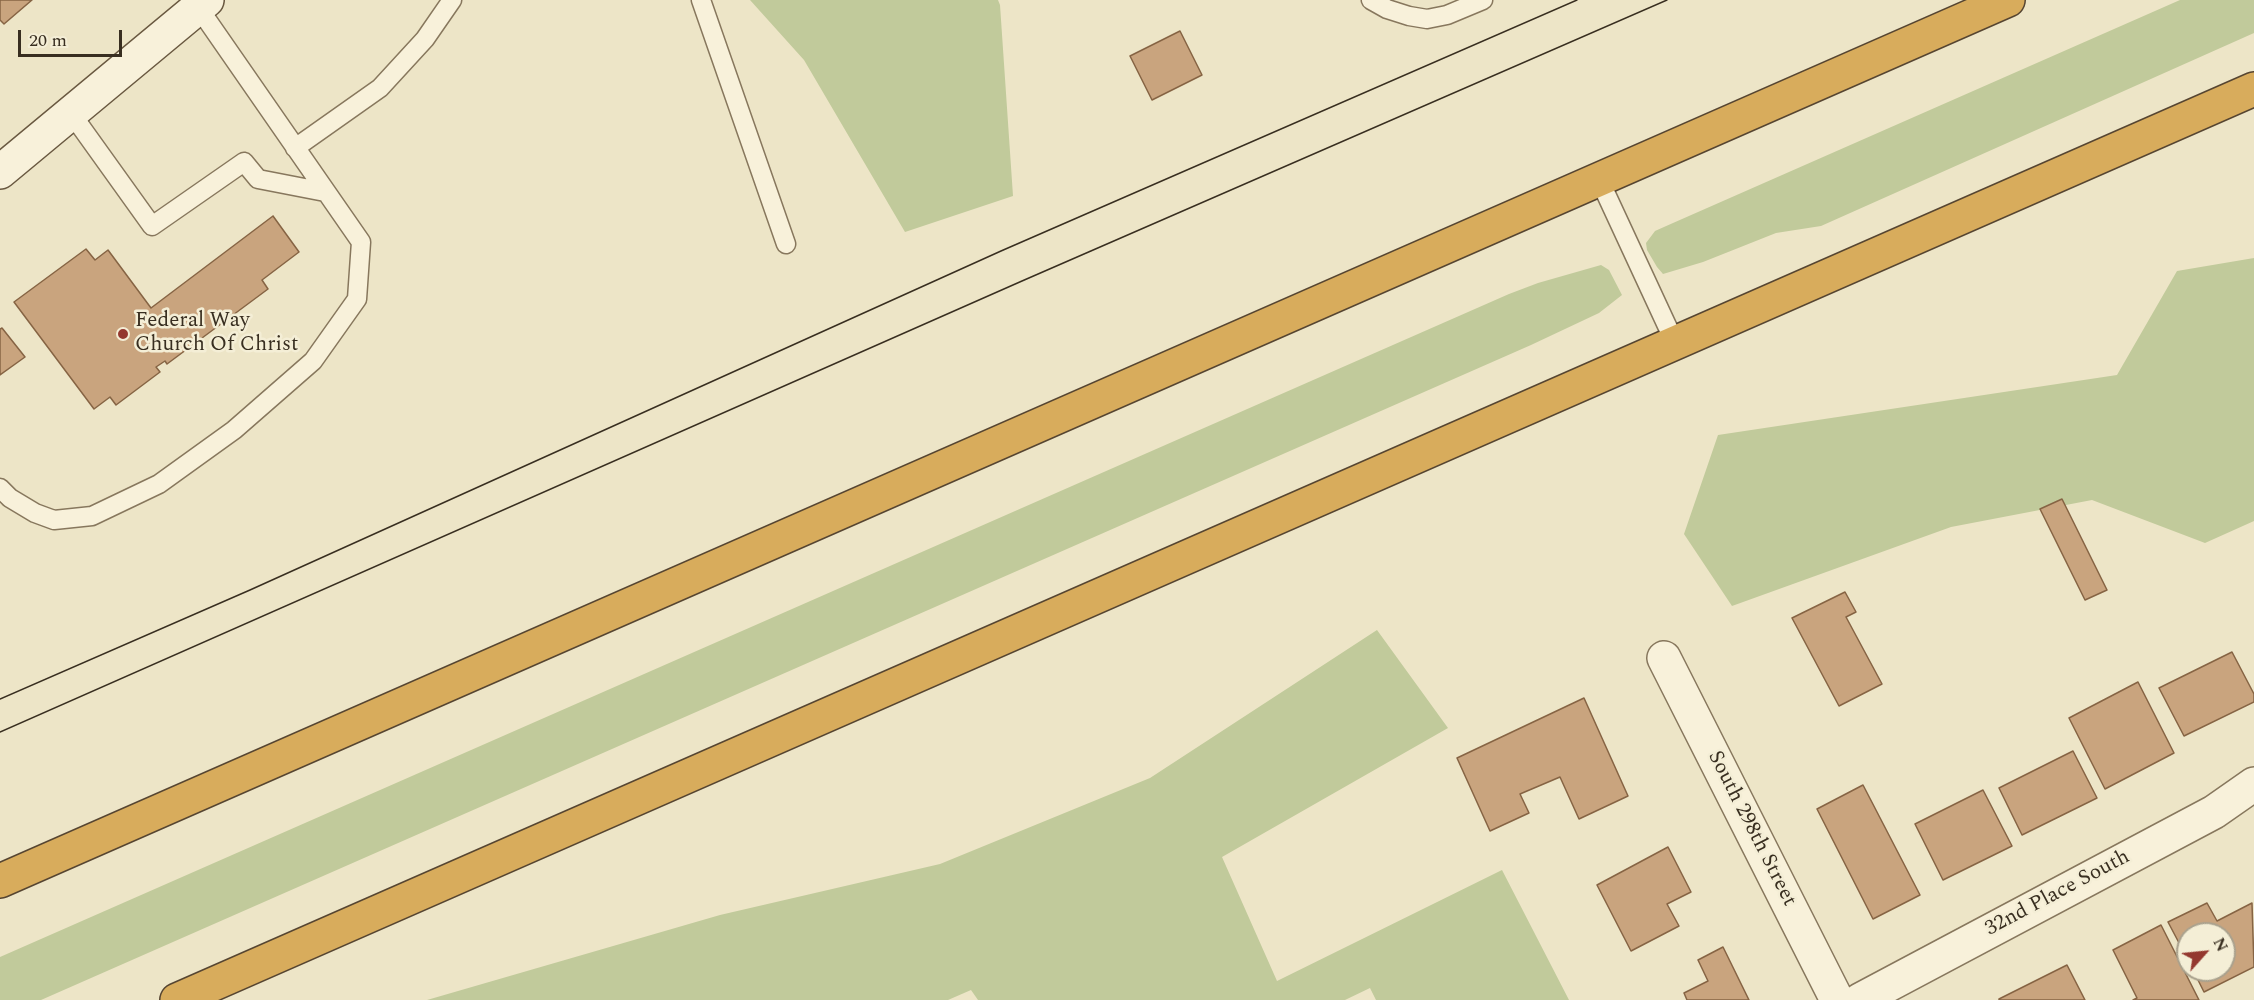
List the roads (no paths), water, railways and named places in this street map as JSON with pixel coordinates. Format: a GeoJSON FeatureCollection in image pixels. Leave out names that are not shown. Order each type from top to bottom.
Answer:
{"type":"FeatureCollection","features":[{"type":"Feature","properties":{"kind":"highway"},"geometry":{"type":"LineString","coordinates":[[0,881],[2008,0]]}},
{"type":"Feature","properties":{"kind":"highway"},"geometry":{"type":"LineString","coordinates":[[177,1000],[2254,89]]}},
{"type":"Feature","properties":{"kind":"street"},"geometry":{"type":"LineString","coordinates":[[0,172],[202,4]]}},
{"type":"Feature","properties":{"kind":"street","name":"South 298th Street"},"geometry":{"type":"LineString","coordinates":[[1664,658],[1837,1000]]}},
{"type":"Feature","properties":{"kind":"street","name":"32nd Place South"},"geometry":{"type":"LineString","coordinates":[[1860,1000],[2214,812],[2254,784]]}},
{"type":"Feature","properties":{"kind":"lane"},"geometry":{"type":"LineString","coordinates":[[295,148],[380,88],[425,39],[452,0]]}},
{"type":"Feature","properties":{"kind":"lane"},"geometry":{"type":"LineString","coordinates":[[701,0],[786,244]]}},
{"type":"Feature","properties":{"kind":"lane"},"geometry":{"type":"LineString","coordinates":[[1371,0],[1388,9],[1427,19],[1447,15],[1483,0]]}},
{"type":"Feature","properties":{"kind":"lane"},"geometry":{"type":"LineString","coordinates":[[0,488],[9,498],[35,513],[54,520],[92,516],[159,484],[234,430],[313,360],[357,299],[361,242],[295,148],[202,4]]}},
{"type":"Feature","properties":{"kind":"lane"},"geometry":{"type":"LineString","coordinates":[[71,113],[152,226],[244,162],[258,179],[325,192]]}},
{"type":"Feature","properties":{"kind":"lane"},"geometry":{"type":"LineString","coordinates":[[1599,179],[1675,343]]}},
{"type":"Feature","properties":{"kind":"tram line"},"geometry":{"type":"LineString","coordinates":[[0,699],[250,590],[1001,251],[1577,0]]}},
{"type":"Feature","properties":{"kind":"tram line"},"geometry":{"type":"LineString","coordinates":[[0,732],[1022,281],[1667,0]]}},
{"type":"Feature","properties":{"kind":"place","name":"Federal Way Church Of Christ"},"geometry":{"type":"Point","coordinates":[123,334]}}]}
